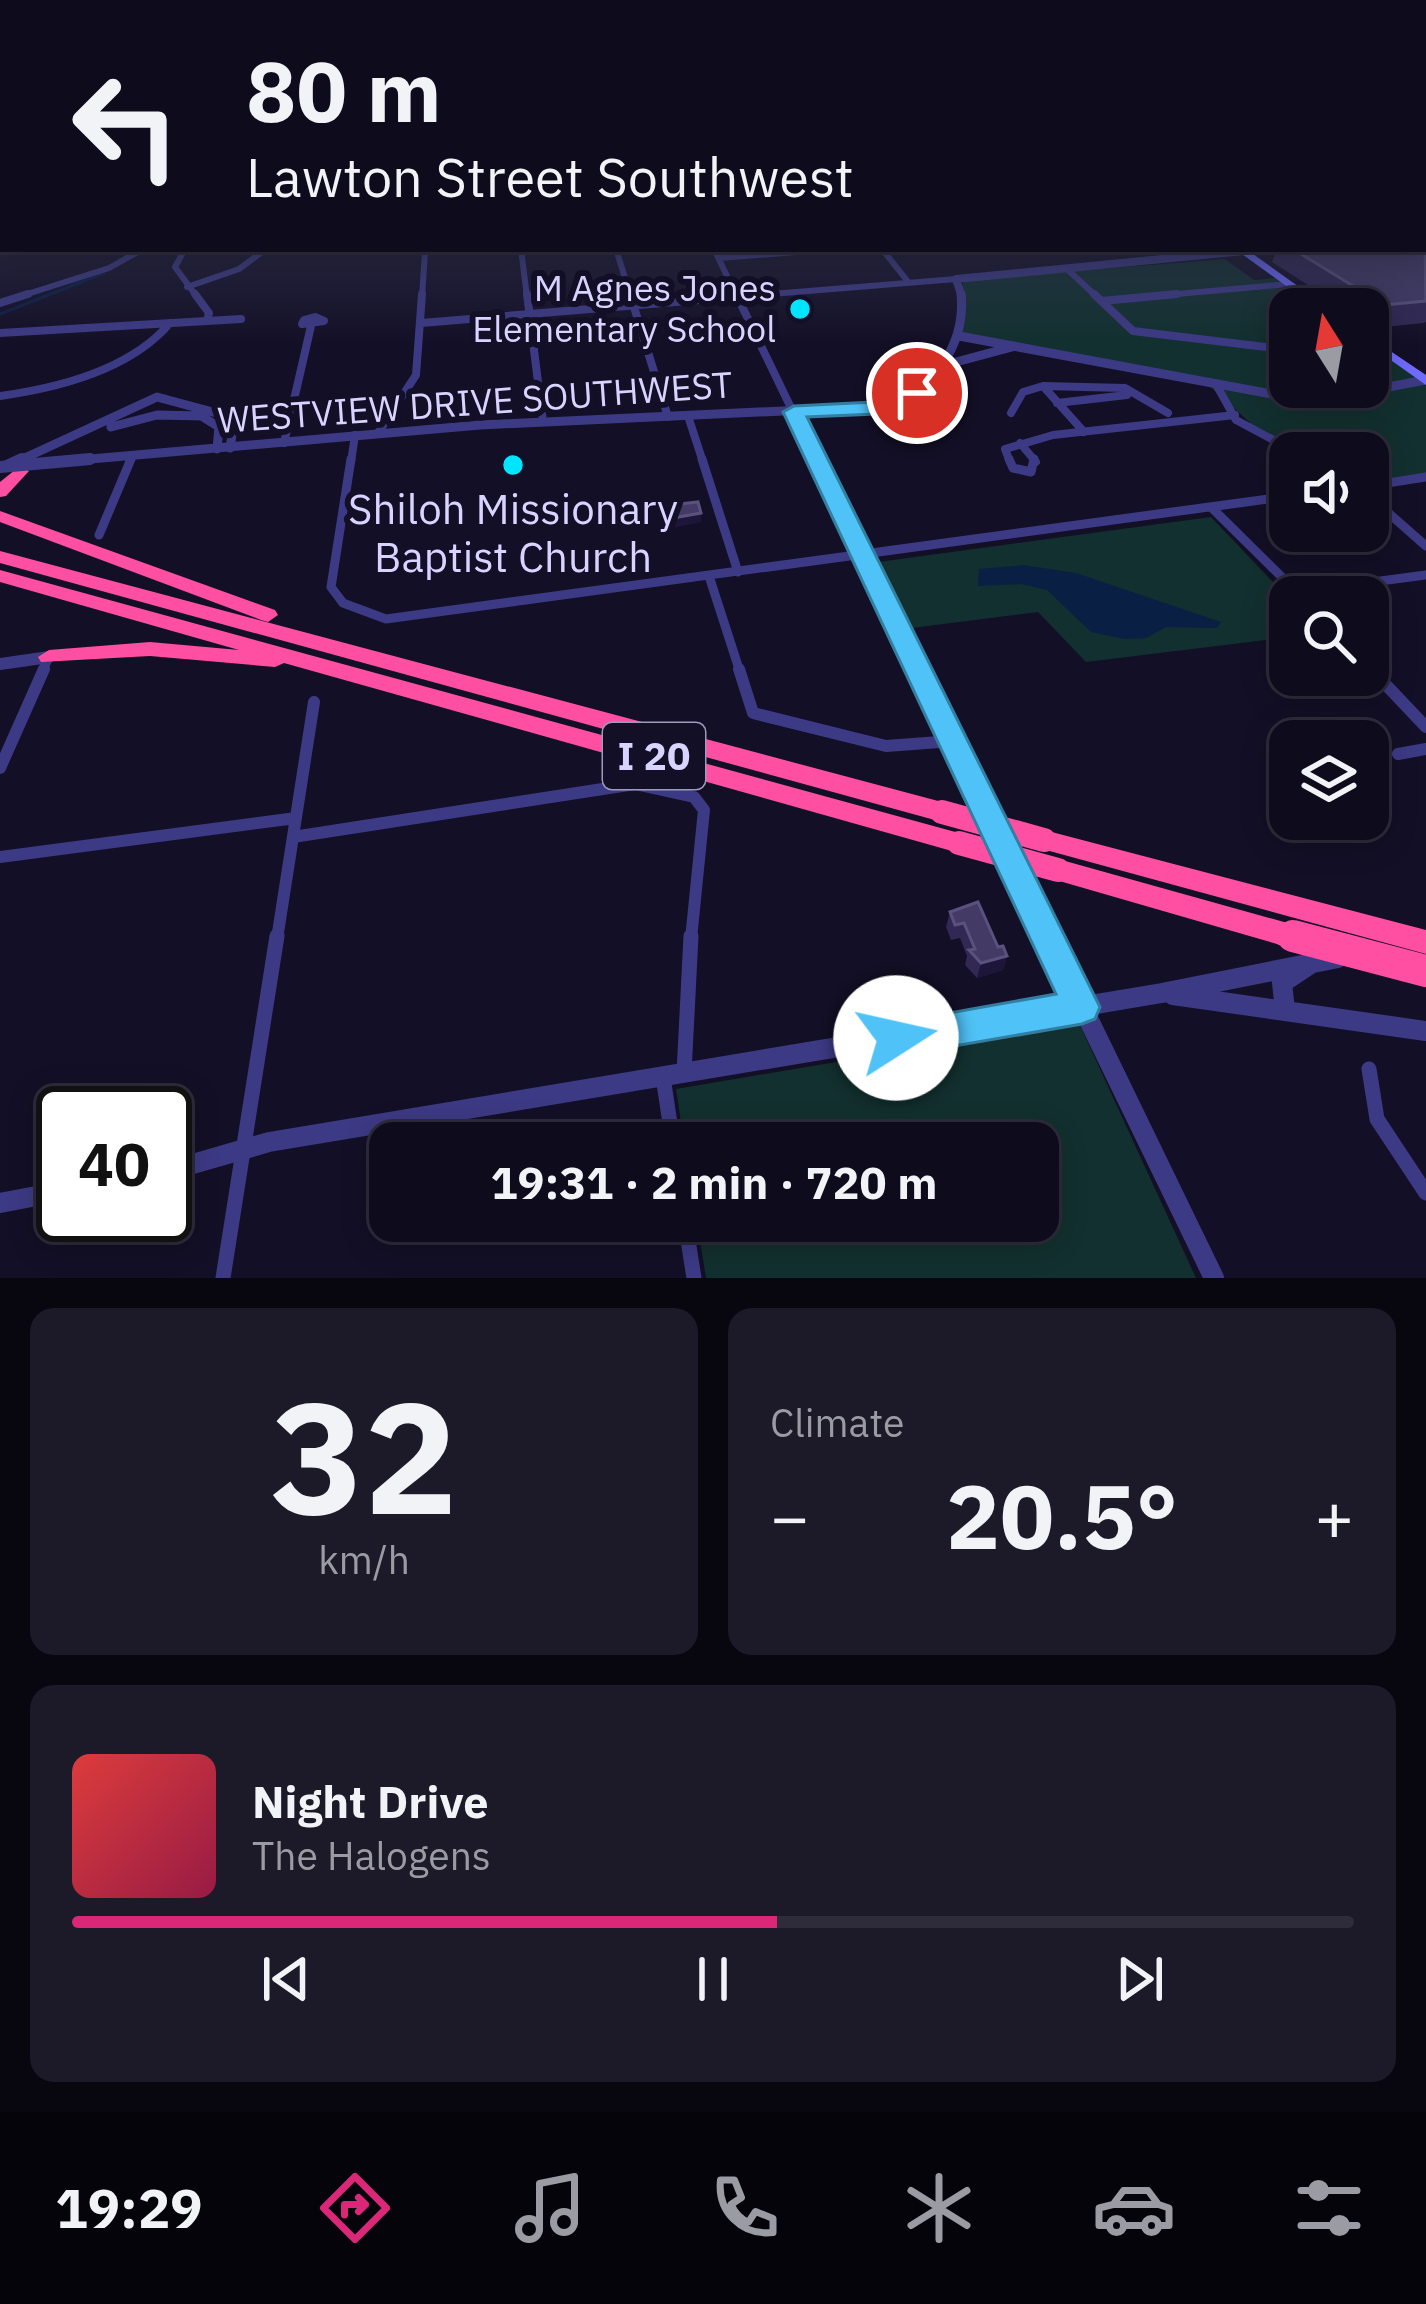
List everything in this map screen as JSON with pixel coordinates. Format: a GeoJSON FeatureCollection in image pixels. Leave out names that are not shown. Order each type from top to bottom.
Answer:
{"type":"FeatureCollection","features":[{"type":"Feature","properties":{"kind":"highway"},"geometry":{"type":"LineString","coordinates":[[7,469],[1,506],[381,657]]}},
{"type":"Feature","properties":{"kind":"highway","name":"I 20"},"geometry":{"type":"LineString","coordinates":[[0,557],[1426,943]]}},
{"type":"Feature","properties":{"kind":"highway","name":"I 20"},"geometry":{"type":"LineString","coordinates":[[0,576],[1426,971]]}},
{"type":"Feature","properties":{"kind":"highway"},"geometry":{"type":"LineString","coordinates":[[49,658],[181,650],[349,670]]}},
{"type":"Feature","properties":{"kind":"main road"},"geometry":{"type":"LineString","coordinates":[[1243,252],[1295,288]]}},
{"type":"Feature","properties":{"kind":"main road"},"geometry":{"type":"LineString","coordinates":[[1389,355],[1426,380]]}},
{"type":"Feature","properties":{"kind":"street"},"geometry":{"type":"LineString","coordinates":[[0,303],[110,268],[138,252]]}},
{"type":"Feature","properties":{"kind":"street"},"geometry":{"type":"LineString","coordinates":[[183,252],[175,267],[208,313],[207,321]]}},
{"type":"Feature","properties":{"kind":"street"},"geometry":{"type":"LineString","coordinates":[[187,287],[238,269],[262,252]]}},
{"type":"Feature","properties":{"kind":"street"},"geometry":{"type":"LineString","coordinates":[[378,433],[416,375],[425,256],[432,252]]}},
{"type":"Feature","properties":{"kind":"street"},"geometry":{"type":"LineString","coordinates":[[520,252],[543,422]]}},
{"type":"Feature","properties":{"kind":"street"},"geometry":{"type":"LineString","coordinates":[[617,252],[668,417]]}},
{"type":"Feature","properties":{"kind":"street"},"geometry":{"type":"LineString","coordinates":[[884,252],[909,283]]}},
{"type":"Feature","properties":{"kind":"street"},"geometry":{"type":"LineString","coordinates":[[421,323],[1243,252]]}},
{"type":"Feature","properties":{"kind":"street"},"geometry":{"type":"LineString","coordinates":[[717,253],[1214,1278]]}},
{"type":"Feature","properties":{"kind":"street"},"geometry":{"type":"LineString","coordinates":[[1066,269],[1133,331],[1269,347]]}},
{"type":"Feature","properties":{"kind":"street"},"geometry":{"type":"LineString","coordinates":[[956,278],[958,336]]}},
{"type":"Feature","properties":{"kind":"street"},"geometry":{"type":"LineString","coordinates":[[1101,301],[1289,284]]}},
{"type":"Feature","properties":{"kind":"street"},"geometry":{"type":"LineString","coordinates":[[0,333],[242,320]]}},
{"type":"Feature","properties":{"kind":"street"},"geometry":{"type":"LineString","coordinates":[[0,396],[65,382],[155,341],[170,323]]}},
{"type":"Feature","properties":{"kind":"street"},"geometry":{"type":"LineString","coordinates":[[284,443],[311,326]]}},
{"type":"Feature","properties":{"kind":"street","name":"WESTVIEW DRIVE SOUTHWEST"},"geometry":{"type":"LineString","coordinates":[[7,469],[378,433],[895,404],[917,393],[958,336],[1272,394],[1357,393],[1426,380]]}},
{"type":"Feature","properties":{"kind":"street","name":"WESTVIEW DRIVE SOUTHWEST"},"geometry":{"type":"LineString","coordinates":[[939,367],[1017,345]]}},
{"type":"Feature","properties":{"kind":"street"},"geometry":{"type":"LineString","coordinates":[[1011,413],[1023,392],[1085,382],[1148,393],[1168,413]]}},
{"type":"Feature","properties":{"kind":"street"},"geometry":{"type":"LineString","coordinates":[[1042,386],[1084,432]]}},
{"type":"Feature","properties":{"kind":"street"},"geometry":{"type":"LineString","coordinates":[[1217,386],[1219,398],[1269,442]]}},
{"type":"Feature","properties":{"kind":"street"},"geometry":{"type":"LineString","coordinates":[[1058,403],[1127,395],[1124,388]]}},
{"type":"Feature","properties":{"kind":"street"},"geometry":{"type":"LineString","coordinates":[[111,427],[158,400],[204,416],[222,433],[224,448]]}},
{"type":"Feature","properties":{"kind":"street"},"geometry":{"type":"LineString","coordinates":[[0,481],[7,469],[158,400],[220,414],[232,429],[224,448]]}},
{"type":"Feature","properties":{"kind":"street"},"geometry":{"type":"LineString","coordinates":[[7,469],[111,427],[157,415],[204,416]]}},
{"type":"Feature","properties":{"kind":"street"},"geometry":{"type":"LineString","coordinates":[[1020,443],[1235,415]]}},
{"type":"Feature","properties":{"kind":"street"},"geometry":{"type":"LineString","coordinates":[[688,416],[738,572]]}},
{"type":"Feature","properties":{"kind":"street"},"geometry":{"type":"LineString","coordinates":[[355,435],[331,586],[334,596],[359,610],[396,620],[1269,499]]}},
{"type":"Feature","properties":{"kind":"street"},"geometry":{"type":"LineString","coordinates":[[99,535],[132,457]]}},
{"type":"Feature","properties":{"kind":"street"},"geometry":{"type":"LineString","coordinates":[[1389,483],[1426,477]]}},
{"type":"Feature","properties":{"kind":"street"},"geometry":{"type":"LineString","coordinates":[[1211,507],[1282,576]]}},
{"type":"Feature","properties":{"kind":"street"},"geometry":{"type":"LineString","coordinates":[[1389,513],[1426,545]]}},
{"type":"Feature","properties":{"kind":"street"},"geometry":{"type":"LineString","coordinates":[[1389,581],[1426,575]]}},
{"type":"Feature","properties":{"kind":"street"},"geometry":{"type":"LineString","coordinates":[[709,576],[753,713],[886,746],[953,741]]}},
{"type":"Feature","properties":{"kind":"street"},"geometry":{"type":"LineString","coordinates":[[0,664],[49,658]]}},
{"type":"Feature","properties":{"kind":"street"},"geometry":{"type":"LineString","coordinates":[[0,768],[49,658]]}},
{"type":"Feature","properties":{"kind":"street"},"geometry":{"type":"LineString","coordinates":[[1389,688],[1426,727]]}},
{"type":"Feature","properties":{"kind":"street"},"geometry":{"type":"LineString","coordinates":[[223,1278],[314,702]]}},
{"type":"Feature","properties":{"kind":"street"},"geometry":{"type":"LineString","coordinates":[[1398,754],[1426,749]]}},
{"type":"Feature","properties":{"kind":"street"},"geometry":{"type":"LineString","coordinates":[[293,837],[635,784],[694,796],[704,811],[694,870],[673,1122]]}},
{"type":"Feature","properties":{"kind":"street"},"geometry":{"type":"LineString","coordinates":[[0,856],[296,818]]}},
{"type":"Feature","properties":{"kind":"street"},"geometry":{"type":"LineString","coordinates":[[192,1165],[269,1142],[1082,1007],[1426,943]]}},
{"type":"Feature","properties":{"kind":"street"},"geometry":{"type":"LineString","coordinates":[[1285,1010],[1282,983],[1313,962]]}},
{"type":"Feature","properties":{"kind":"street"},"geometry":{"type":"LineString","coordinates":[[1162,993],[1426,1031]]}},
{"type":"Feature","properties":{"kind":"street"},"geometry":{"type":"LineString","coordinates":[[1369,1070],[1366,1090],[1373,1112],[1426,1193]]}},
{"type":"Feature","properties":{"kind":"street"},"geometry":{"type":"LineString","coordinates":[[0,1203],[36,1196]]}},
{"type":"Feature","properties":{"kind":"street"},"geometry":{"type":"LineString","coordinates":[[688,1242],[694,1278]]}},
{"type":"Feature","properties":{"kind":"green space"},"geometry":{"type":"Polygon","coordinates":[[[1225,259],[1254,280],[1275,278],[1289,288],[1269,288],[1269,408],[1389,408],[1389,358],[1426,381],[1426,473],[1389,478],[1389,432],[1269,432],[1269,439],[1207,384],[962,338],[963,280],[1225,259]]]}},
{"type":"Feature","properties":{"kind":"green space"},"geometry":{"type":"Polygon","coordinates":[[[1211,517],[1269,578],[1269,640],[1086,662],[1038,612],[912,628],[878,562],[1211,517]]]}},
{"type":"Feature","properties":{"kind":"green space"},"geometry":{"type":"Polygon","coordinates":[[[1078,1021],[1196,1278],[706,1278],[700,1242],[1059,1242],[1059,1122],[681,1122],[676,1089],[1078,1021]]]}},
{"type":"Feature","properties":{"kind":"water"},"geometry":{"type":"Polygon","coordinates":[[[1023,565],[1076,573],[1221,622],[1217,628],[1166,627],[1146,638],[1125,639],[1091,632],[1047,590],[1021,584],[978,586],[979,569],[1023,565]]]}},
{"type":"Feature","properties":{"kind":"building"},"geometry":{"type":"Polygon","coordinates":[[[1298,252],[1425,252],[1426,301],[1389,305],[1389,288],[1356,288],[1298,252]]]}},
{"type":"Feature","properties":{"kind":"building"},"geometry":{"type":"Polygon","coordinates":[[[698,502],[701,513],[673,518],[670,505],[698,502]]]}},
{"type":"Feature","properties":{"kind":"building"},"geometry":{"type":"Polygon","coordinates":[[[978,902],[998,947],[1003,946],[1007,956],[981,963],[969,950],[975,949],[964,923],[955,925],[950,912],[978,902]]]}},
{"type":"Feature","properties":{"kind":"waterway"},"geometry":{"type":"LineString","coordinates":[[0,314],[104,273]]}},
{"type":"Feature","properties":{"kind":"place","name":"M Agnes Jones Elementary School"},"geometry":{"type":"Point","coordinates":[800,309]}},
{"type":"Feature","properties":{"kind":"place","name":"Shiloh Missionary Baptist Church"},"geometry":{"type":"Point","coordinates":[513,465]}},
{"type":"Feature","properties":{"kind":"route"},"geometry":{"type":"LineString","coordinates":[[896,1038],[1082,1007],[794,412],[877,408],[917,393]]}}]}
